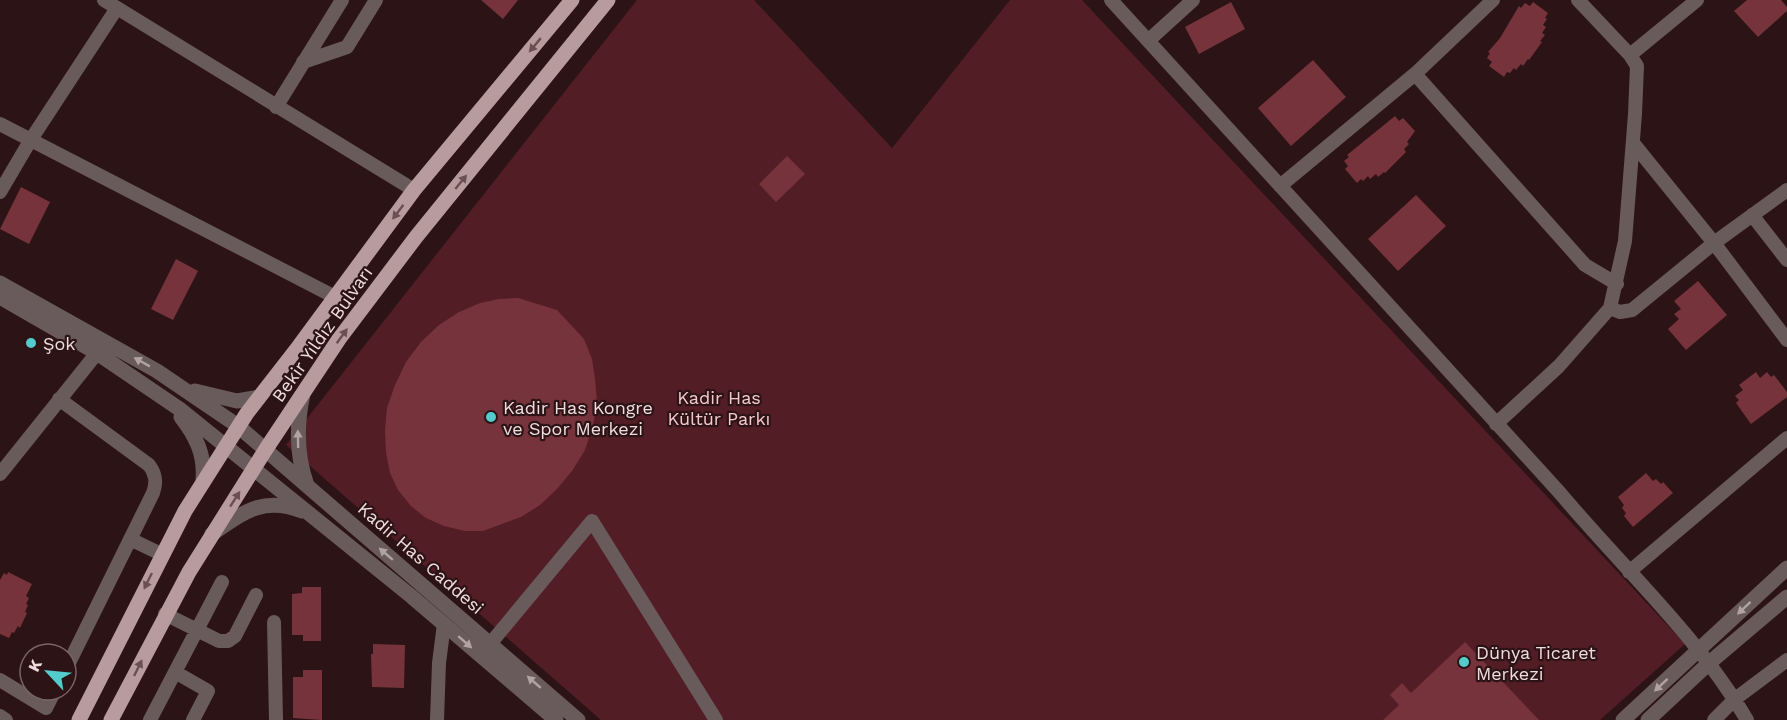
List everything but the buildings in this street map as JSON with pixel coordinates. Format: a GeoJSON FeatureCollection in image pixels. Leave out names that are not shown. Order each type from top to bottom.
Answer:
{"type":"FeatureCollection","features":[{"type":"Feature","properties":{"kind":"main road","name":"Bekir Yıldız Bulvarı"},"geometry":{"type":"LineString","coordinates":[[79,720],[161,554],[203,479],[238,426],[414,190],[573,0]]}},
{"type":"Feature","properties":{"kind":"main road","name":"Bekir Yıldız Bulvarı"},"geometry":{"type":"LineString","coordinates":[[111,720],[165,614],[212,534],[339,339],[397,262],[608,0]]}},
{"type":"Feature","properties":{"kind":"street"},"geometry":{"type":"LineString","coordinates":[[104,0],[414,190]]}},
{"type":"Feature","properties":{"kind":"street"},"geometry":{"type":"LineString","coordinates":[[276,107],[342,0]]}},
{"type":"Feature","properties":{"kind":"street"},"geometry":{"type":"LineString","coordinates":[[303,62],[347,47],[375,0]]}},
{"type":"Feature","properties":{"kind":"street"},"geometry":{"type":"LineString","coordinates":[[1112,0],[1560,493],[1699,650],[1735,699],[1747,720]]}},
{"type":"Feature","properties":{"kind":"street"},"geometry":{"type":"LineString","coordinates":[[1149,40],[1193,0]]}},
{"type":"Feature","properties":{"kind":"street"},"geometry":{"type":"LineString","coordinates":[[1280,186],[1415,74],[1493,0]]}},
{"type":"Feature","properties":{"kind":"street"},"geometry":{"type":"LineString","coordinates":[[1496,424],[1559,366],[1610,308],[1617,284],[1625,241],[1637,66],[1630,55],[1578,0]]}},
{"type":"Feature","properties":{"kind":"street"},"geometry":{"type":"LineString","coordinates":[[1630,55],[1697,0]]}},
{"type":"Feature","properties":{"kind":"street"},"geometry":{"type":"LineString","coordinates":[[0,192],[30,141],[117,8]]}},
{"type":"Feature","properties":{"kind":"street"},"geometry":{"type":"LineString","coordinates":[[1415,74],[1584,265],[1617,284]]}},
{"type":"Feature","properties":{"kind":"street"},"geometry":{"type":"LineString","coordinates":[[0,124],[335,297]]}},
{"type":"Feature","properties":{"kind":"street"},"geometry":{"type":"LineString","coordinates":[[1633,143],[1714,243],[1787,340]]}},
{"type":"Feature","properties":{"kind":"street"},"geometry":{"type":"LineString","coordinates":[[1610,308],[1620,312],[1632,310],[1714,243],[1787,190]]}},
{"type":"Feature","properties":{"kind":"street"},"geometry":{"type":"LineString","coordinates":[[1752,215],[1787,260]]}},
{"type":"Feature","properties":{"kind":"street"},"geometry":{"type":"LineString","coordinates":[[0,283],[158,371],[185,390],[230,400],[259,397]]}},
{"type":"Feature","properties":{"kind":"street"},"geometry":{"type":"LineString","coordinates":[[0,297],[97,353],[0,474]]}},
{"type":"Feature","properties":{"kind":"street","name":"Kadir Has Caddesi"},"geometry":{"type":"LineString","coordinates":[[97,353],[171,402],[444,624],[556,720]]}},
{"type":"Feature","properties":{"kind":"street","name":"Kadir Has Caddesi"},"geometry":{"type":"LineString","coordinates":[[185,390],[238,426],[266,449],[578,720]]}},
{"type":"Feature","properties":{"kind":"street"},"geometry":{"type":"LineString","coordinates":[[303,392],[298,417],[297,443],[307,485]]}},
{"type":"Feature","properties":{"kind":"street"},"geometry":{"type":"LineString","coordinates":[[59,399],[149,465],[153,470],[155,488],[78,645]]}},
{"type":"Feature","properties":{"kind":"street"},"geometry":{"type":"LineString","coordinates":[[171,402],[197,440],[203,462],[203,479]]}},
{"type":"Feature","properties":{"kind":"street"},"geometry":{"type":"LineString","coordinates":[[1629,572],[1787,438]]}},
{"type":"Feature","properties":{"kind":"street"},"geometry":{"type":"LineString","coordinates":[[212,534],[243,513],[264,506],[288,507],[312,516]]}},
{"type":"Feature","properties":{"kind":"street"},"geometry":{"type":"LineString","coordinates":[[490,644],[592,521],[716,720]]}},
{"type":"Feature","properties":{"kind":"street"},"geometry":{"type":"LineString","coordinates":[[130,539],[161,554]]}},
{"type":"Feature","properties":{"kind":"street"},"geometry":{"type":"LineString","coordinates":[[1623,720],[1787,568]]}},
{"type":"Feature","properties":{"kind":"street"},"geometry":{"type":"LineString","coordinates":[[150,720],[222,582]]}},
{"type":"Feature","properties":{"kind":"street"},"geometry":{"type":"LineString","coordinates":[[165,614],[224,642],[232,639],[256,595]]}},
{"type":"Feature","properties":{"kind":"street"},"geometry":{"type":"LineString","coordinates":[[1648,720],[1708,664],[1787,597]]}},
{"type":"Feature","properties":{"kind":"street"},"geometry":{"type":"LineString","coordinates":[[274,622],[276,720]]}},
{"type":"Feature","properties":{"kind":"street"},"geometry":{"type":"LineString","coordinates":[[437,720],[439,663],[444,624]]}},
{"type":"Feature","properties":{"kind":"street"},"geometry":{"type":"LineString","coordinates":[[1713,720],[1735,699],[1787,660]]}},
{"type":"Feature","properties":{"kind":"street"},"geometry":{"type":"LineString","coordinates":[[175,672],[208,691],[193,720]]}},
{"type":"Feature","properties":{"kind":"street"},"geometry":{"type":"LineString","coordinates":[[0,680],[44,714]]}},
{"type":"Feature","properties":{"kind":"street"},"geometry":{"type":"LineString","coordinates":[[0,716],[6,720]]}},
{"type":"Feature","properties":{"kind":"green space","name":"Kadir Has Kültür Parkı"},"geometry":{"type":"Polygon","coordinates":[[[637,0],[754,0],[892,148],[1010,0],[1082,0],[1685,644],[1600,720],[601,720],[286,445],[637,0]]]}},
{"type":"Feature","properties":{"kind":"place","name":"Şok"},"geometry":{"type":"Point","coordinates":[31,343]}},
{"type":"Feature","properties":{"kind":"place","name":"Kadir Has Kongre ve Spor Merkezi"},"geometry":{"type":"Point","coordinates":[491,417]}},
{"type":"Feature","properties":{"kind":"place","name":"Dünya Ticaret Merkezi"},"geometry":{"type":"Point","coordinates":[1464,662]}}]}
